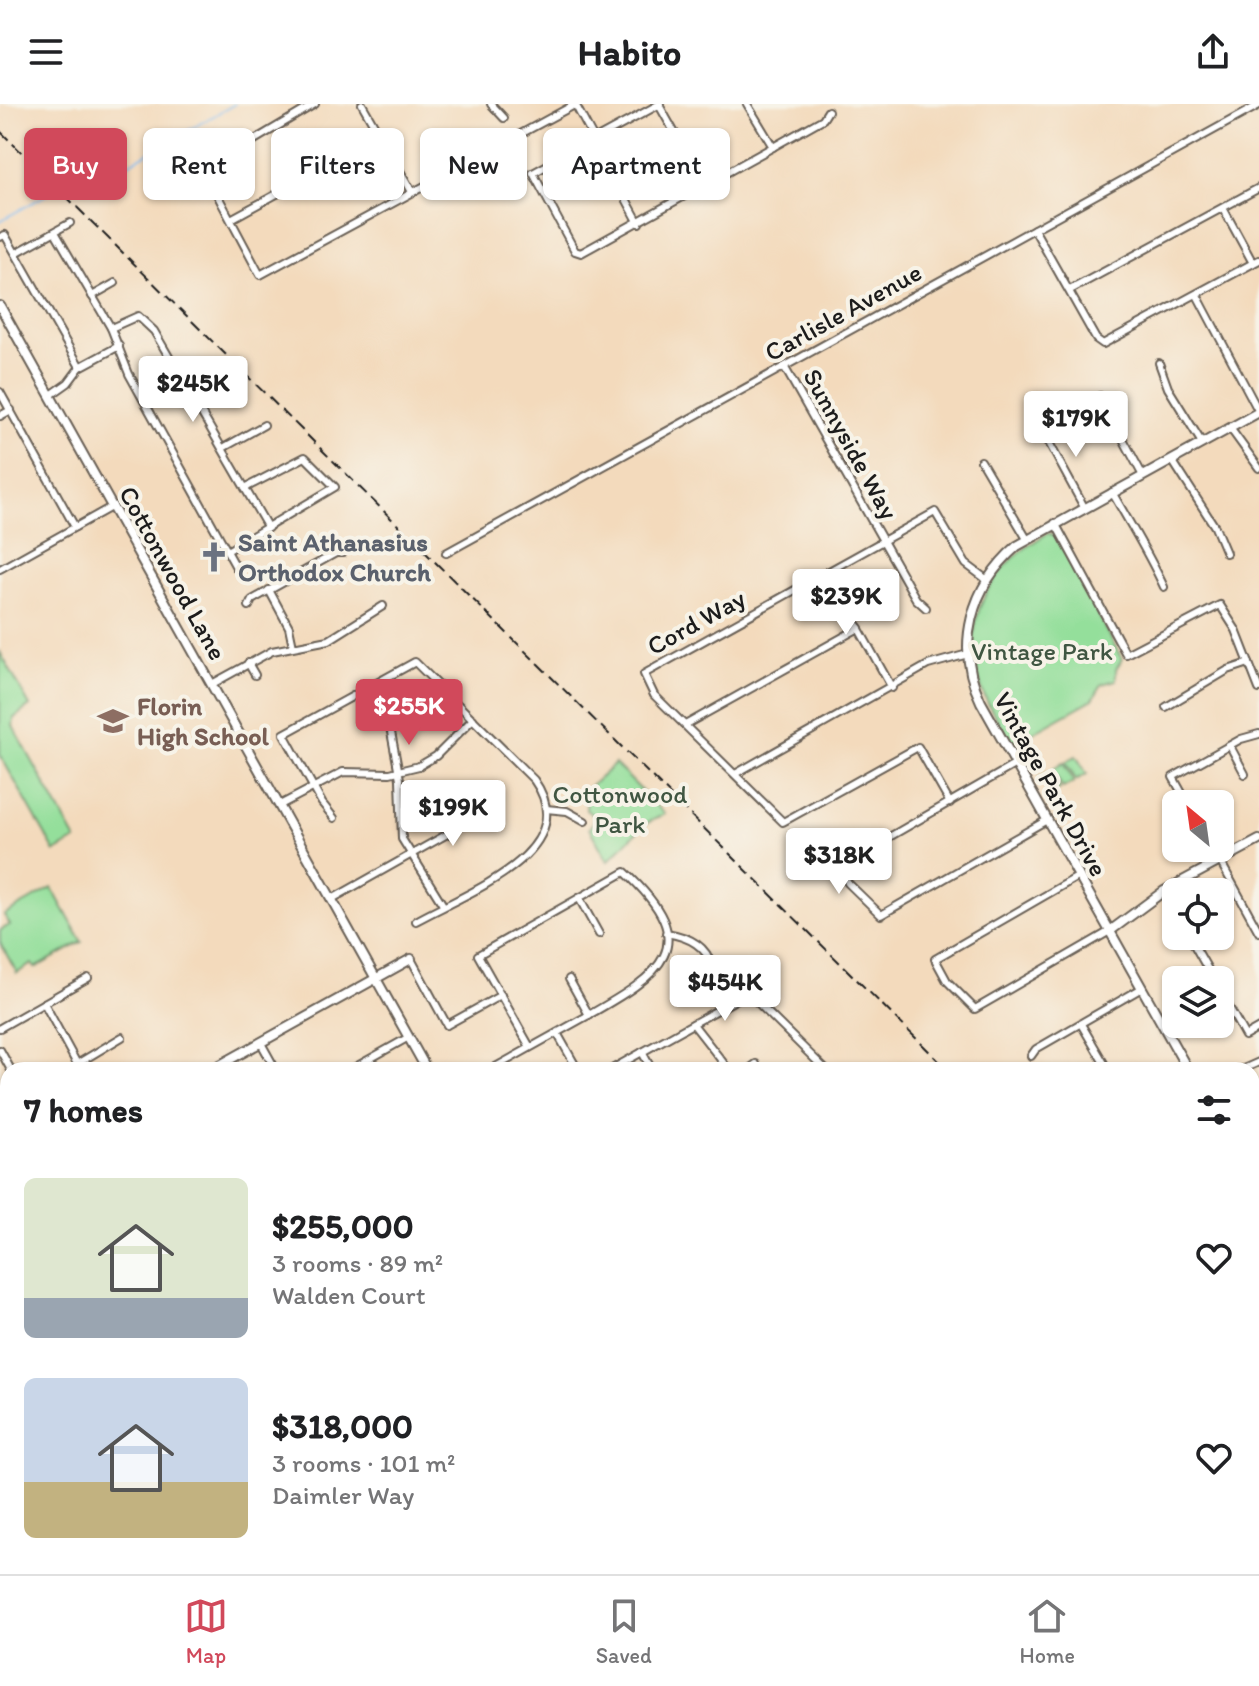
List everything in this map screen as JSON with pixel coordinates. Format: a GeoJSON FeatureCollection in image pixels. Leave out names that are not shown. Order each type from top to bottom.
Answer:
{"type":"FeatureCollection","features":[{"type":"Feature","properties":{"kind":"street"},"geometry":{"type":"LineString","coordinates":[[315,104],[204,170],[260,275],[575,104],[586,128]]}},
{"type":"Feature","properties":{"kind":"street"},"geometry":{"type":"LineString","coordinates":[[362,104],[376,128]]}},
{"type":"Feature","properties":{"kind":"street"},"geometry":{"type":"LineString","coordinates":[[491,104],[504,118]]}},
{"type":"Feature","properties":{"kind":"street"},"geometry":{"type":"LineString","coordinates":[[617,128],[659,104],[672,128]]}},
{"type":"Feature","properties":{"kind":"street"},"geometry":{"type":"LineString","coordinates":[[747,104],[773,147]]}},
{"type":"Feature","properties":{"kind":"street","name":"Carlisle Avenue"},"geometry":{"type":"LineString","coordinates":[[446,553],[1259,105]]}},
{"type":"Feature","properties":{"kind":"street"},"geometry":{"type":"LineString","coordinates":[[730,171],[823,119],[828,111]]}},
{"type":"Feature","properties":{"kind":"street"},"geometry":{"type":"LineString","coordinates":[[543,167],[536,171],[534,181],[543,196]]}},
{"type":"Feature","properties":{"kind":"street"},"geometry":{"type":"LineString","coordinates":[[404,178],[412,192]]}},
{"type":"Feature","properties":{"kind":"street"},"geometry":{"type":"LineString","coordinates":[[1070,290],[1259,188]]}},
{"type":"Feature","properties":{"kind":"street"},"geometry":{"type":"LineString","coordinates":[[231,219],[271,197]]}},
{"type":"Feature","properties":{"kind":"street"},"geometry":{"type":"LineString","coordinates":[[545,200],[575,251],[581,253],[678,200]]}},
{"type":"Feature","properties":{"kind":"street"},"geometry":{"type":"LineString","coordinates":[[626,200],[639,223]]}},
{"type":"Feature","properties":{"kind":"street"},"geometry":{"type":"LineString","coordinates":[[1034,229],[1096,339],[1103,344],[1256,261],[1223,208]]}},
{"type":"Feature","properties":{"kind":"street"},"geometry":{"type":"LineString","coordinates":[[16,253],[70,223]]}},
{"type":"Feature","properties":{"kind":"street"},"geometry":{"type":"LineString","coordinates":[[55,232],[111,328],[129,374],[237,569]]}},
{"type":"Feature","properties":{"kind":"street"},"geometry":{"type":"LineString","coordinates":[[2,236],[16,253],[80,367]]}},
{"type":"Feature","properties":{"kind":"street"},"geometry":{"type":"LineString","coordinates":[[92,296],[115,283]]}},
{"type":"Feature","properties":{"kind":"street"},"geometry":{"type":"LineString","coordinates":[[1197,295],[1259,412]]}},
{"type":"Feature","properties":{"kind":"street","name":"Cottonwood Lane"},"geometry":{"type":"LineString","coordinates":[[0,306],[423,1062]]}},
{"type":"Feature","properties":{"kind":"street"},"geometry":{"type":"LineString","coordinates":[[111,328],[135,316],[144,319],[201,408],[268,528]]}},
{"type":"Feature","properties":{"kind":"street"},"geometry":{"type":"LineString","coordinates":[[51,395],[68,383],[80,367],[119,346]]}},
{"type":"Feature","properties":{"kind":"street"},"geometry":{"type":"LineString","coordinates":[[1159,363],[1168,388],[1202,443]]}},
{"type":"Feature","properties":{"kind":"street","name":"Sunnyside Way"},"geometry":{"type":"LineString","coordinates":[[785,368],[916,599],[926,608]]}},
{"type":"Feature","properties":{"kind":"street"},"geometry":{"type":"LineString","coordinates":[[201,408],[235,390]]}},
{"type":"Feature","properties":{"kind":"street"},"geometry":{"type":"LineString","coordinates":[[0,392],[75,527]]}},
{"type":"Feature","properties":{"kind":"street"},"geometry":{"type":"LineString","coordinates":[[1100,396],[1143,476]]}},
{"type":"Feature","properties":{"kind":"street"},"geometry":{"type":"LineString","coordinates":[[0,416],[11,410]]}},
{"type":"Feature","properties":{"kind":"street","name":"Vintage Park Drive"},"geometry":{"type":"LineString","coordinates":[[1184,1062],[979,697],[968,654],[971,616],[986,579],[1007,555],[1027,539],[1259,412]]}},
{"type":"Feature","properties":{"kind":"street"},"geometry":{"type":"LineString","coordinates":[[223,448],[264,425]]}},
{"type":"Feature","properties":{"kind":"street"},"geometry":{"type":"LineString","coordinates":[[1041,428],[1084,507]]}},
{"type":"Feature","properties":{"kind":"street"},"geometry":{"type":"LineString","coordinates":[[1230,428],[1259,468]]}},
{"type":"Feature","properties":{"kind":"street"},"geometry":{"type":"LineString","coordinates":[[227,551],[334,491],[334,483],[305,457],[245,488]]}},
{"type":"Feature","properties":{"kind":"street"},"geometry":{"type":"LineString","coordinates":[[1172,460],[1215,527],[1226,553]]}},
{"type":"Feature","properties":{"kind":"street"},"geometry":{"type":"LineString","coordinates":[[981,461],[1027,539]]}},
{"type":"Feature","properties":{"kind":"street"},"geometry":{"type":"LineString","coordinates":[[1112,492],[1124,517],[1149,553],[1164,587]]}},
{"type":"Feature","properties":{"kind":"street"},"geometry":{"type":"LineString","coordinates":[[0,569],[113,506]]}},
{"type":"Feature","properties":{"kind":"street","name":"Cord Way"},"geometry":{"type":"LineString","coordinates":[[950,803],[918,747],[783,822],[654,695],[644,674],[935,512],[966,564],[986,579]]}},
{"type":"Feature","properties":{"kind":"street"},"geometry":{"type":"LineString","coordinates":[[1055,523],[1126,654],[1220,605],[1236,630],[1259,689]]}},
{"type":"Feature","properties":{"kind":"street"},"geometry":{"type":"LineString","coordinates":[[249,606],[269,590],[336,553],[343,553]]}},
{"type":"Feature","properties":{"kind":"street"},"geometry":{"type":"LineString","coordinates":[[827,572],[892,688]]}},
{"type":"Feature","properties":{"kind":"street"},"geometry":{"type":"LineString","coordinates":[[269,590],[289,627],[293,646]]}},
{"type":"Feature","properties":{"kind":"street"},"geometry":{"type":"LineString","coordinates":[[212,684],[272,651],[329,640],[383,606]]}},
{"type":"Feature","properties":{"kind":"street"},"geometry":{"type":"LineString","coordinates":[[685,725],[859,628]]}},
{"type":"Feature","properties":{"kind":"street"},"geometry":{"type":"LineString","coordinates":[[735,774],[935,662],[968,654]]}},
{"type":"Feature","properties":{"kind":"street"},"geometry":{"type":"LineString","coordinates":[[334,818],[284,734],[415,662],[534,780],[546,809],[541,838],[528,857],[416,921]]}},
{"type":"Feature","properties":{"kind":"street"},"geometry":{"type":"LineString","coordinates":[[248,663],[255,675]]}},
{"type":"Feature","properties":{"kind":"street"},"geometry":{"type":"LineString","coordinates":[[1166,707],[1228,670],[1249,663]]}},
{"type":"Feature","properties":{"kind":"street"},"geometry":{"type":"LineString","coordinates":[[280,805],[349,771],[399,772],[431,760],[473,719]]}},
{"type":"Feature","properties":{"kind":"street"},"geometry":{"type":"LineString","coordinates":[[390,727],[399,772],[401,833],[410,855],[443,905]]}},
{"type":"Feature","properties":{"kind":"street"},"geometry":{"type":"LineString","coordinates":[[1180,790],[1173,777],[1259,734]]}},
{"type":"Feature","properties":{"kind":"street"},"geometry":{"type":"LineString","coordinates":[[1230,746],[1245,774]]}},
{"type":"Feature","properties":{"kind":"street"},"geometry":{"type":"LineString","coordinates":[[1016,764],[839,866],[848,883],[881,915],[1047,820]]}},
{"type":"Feature","properties":{"kind":"street"},"geometry":{"type":"LineString","coordinates":[[546,809],[567,811],[585,821]]}},
{"type":"Feature","properties":{"kind":"street"},"geometry":{"type":"LineString","coordinates":[[332,899],[456,829],[475,813]]}},
{"type":"Feature","properties":{"kind":"street"},"geometry":{"type":"LineString","coordinates":[[1234,853],[1259,840]]}},
{"type":"Feature","properties":{"kind":"street"},"geometry":{"type":"LineString","coordinates":[[1188,878],[1218,862]]}},
{"type":"Feature","properties":{"kind":"street"},"geometry":{"type":"LineString","coordinates":[[1221,862],[1259,932]]}},
{"type":"Feature","properties":{"kind":"street"},"geometry":{"type":"LineString","coordinates":[[504,1062],[589,1015],[650,977],[663,955],[666,933],[656,903],[625,872],[478,955],[530,1047]]}},
{"type":"Feature","properties":{"kind":"street"},"geometry":{"type":"LineString","coordinates":[[1079,876],[935,959],[940,970],[975,1009],[1110,931],[1162,892]]}},
{"type":"Feature","properties":{"kind":"street"},"geometry":{"type":"LineString","coordinates":[[579,898],[599,934]]}},
{"type":"Feature","properties":{"kind":"street"},"geometry":{"type":"LineString","coordinates":[[666,933],[696,943],[707,954],[711,965]]}},
{"type":"Feature","properties":{"kind":"street"},"geometry":{"type":"LineString","coordinates":[[226,1062],[411,959],[447,1025],[501,995]]}},
{"type":"Feature","properties":{"kind":"street"},"geometry":{"type":"LineString","coordinates":[[0,1028],[88,978]]}},
{"type":"Feature","properties":{"kind":"street"},"geometry":{"type":"LineString","coordinates":[[569,979],[589,1015]]}},
{"type":"Feature","properties":{"kind":"street"},"geometry":{"type":"LineString","coordinates":[[1031,1056],[1036,1049],[1142,988]]}},
{"type":"Feature","properties":{"kind":"street"},"geometry":{"type":"LineString","coordinates":[[624,1062],[748,993],[818,1062]]}},
{"type":"Feature","properties":{"kind":"street"},"geometry":{"type":"LineString","coordinates":[[44,1003],[76,1062]]}},
{"type":"Feature","properties":{"kind":"street"},"geometry":{"type":"LineString","coordinates":[[1234,1016],[1245,1036],[1259,1028]]}},
{"type":"Feature","properties":{"kind":"street"},"geometry":{"type":"LineString","coordinates":[[693,1024],[723,1062]]}},
{"type":"Feature","properties":{"kind":"street"},"geometry":{"type":"LineString","coordinates":[[1081,1024],[1103,1062]]}},
{"type":"Feature","properties":{"kind":"street"},"geometry":{"type":"LineString","coordinates":[[557,1033],[573,1062]]}},
{"type":"Feature","properties":{"kind":"street"},"geometry":{"type":"LineString","coordinates":[[80,1062],[122,1037]]}},
{"type":"Feature","properties":{"kind":"street"},"geometry":{"type":"LineString","coordinates":[[364,1062],[409,1037]]}},
{"type":"Feature","properties":{"kind":"street"},"geometry":{"type":"LineString","coordinates":[[261,1043],[272,1062]]}},
{"type":"Feature","properties":{"kind":"street"},"geometry":{"type":"LineString","coordinates":[[642,1052],[648,1062]]}},
{"type":"Feature","properties":{"kind":"green space","name":"Vintage Park"},"geometry":{"type":"Polygon","coordinates":[[[1048,533],[1056,536],[1122,659],[1116,669],[1116,680],[1102,684],[1093,699],[1012,744],[980,684],[974,637],[977,615],[996,578],[1010,561],[1048,533]]]}},
{"type":"Feature","properties":{"kind":"green space"},"geometry":{"type":"Polygon","coordinates":[[[0,652],[30,706],[14,718],[13,726],[76,840],[55,852],[0,755],[0,652]]]}},
{"type":"Feature","properties":{"kind":"green space"},"geometry":{"type":"Polygon","coordinates":[[[1076,756],[1087,774],[1076,780],[1065,762],[1076,756]]]}},
{"type":"Feature","properties":{"kind":"green space"},"geometry":{"type":"Polygon","coordinates":[[[1063,763],[1074,782],[1063,788],[1052,770],[1063,763]]]}},
{"type":"Feature","properties":{"kind":"green space","name":"Cottonwood Park"},"geometry":{"type":"Polygon","coordinates":[[[615,764],[665,814],[645,824],[608,861],[589,828],[594,822],[593,815],[586,810],[587,789],[615,764]]]}},
{"type":"Feature","properties":{"kind":"green space"},"geometry":{"type":"Polygon","coordinates":[[[1050,771],[1060,789],[1050,795],[1039,777],[1050,771]]]}},
{"type":"Feature","properties":{"kind":"green space"},"geometry":{"type":"Polygon","coordinates":[[[52,888],[82,942],[35,968],[32,964],[17,973],[0,943],[0,930],[10,925],[4,915],[52,888]]]}},
{"type":"Feature","properties":{"kind":"waterway"},"geometry":{"type":"LineString","coordinates":[[127,165],[235,104]]}},
{"type":"Feature","properties":{"kind":"waterway"},"geometry":{"type":"LineString","coordinates":[[0,221],[37,200]]}},
{"type":"Feature","properties":{"kind":"railway"},"geometry":{"type":"LineString","coordinates":[[0,131],[940,1062]]}},
{"type":"Feature","properties":{"kind":"place","name":"Saint Athanasius Orthodox Church"},"geometry":{"type":"Point","coordinates":[214,557]}},
{"type":"Feature","properties":{"kind":"place","name":"Florin High School"},"geometry":{"type":"Point","coordinates":[113,721]}}]}
